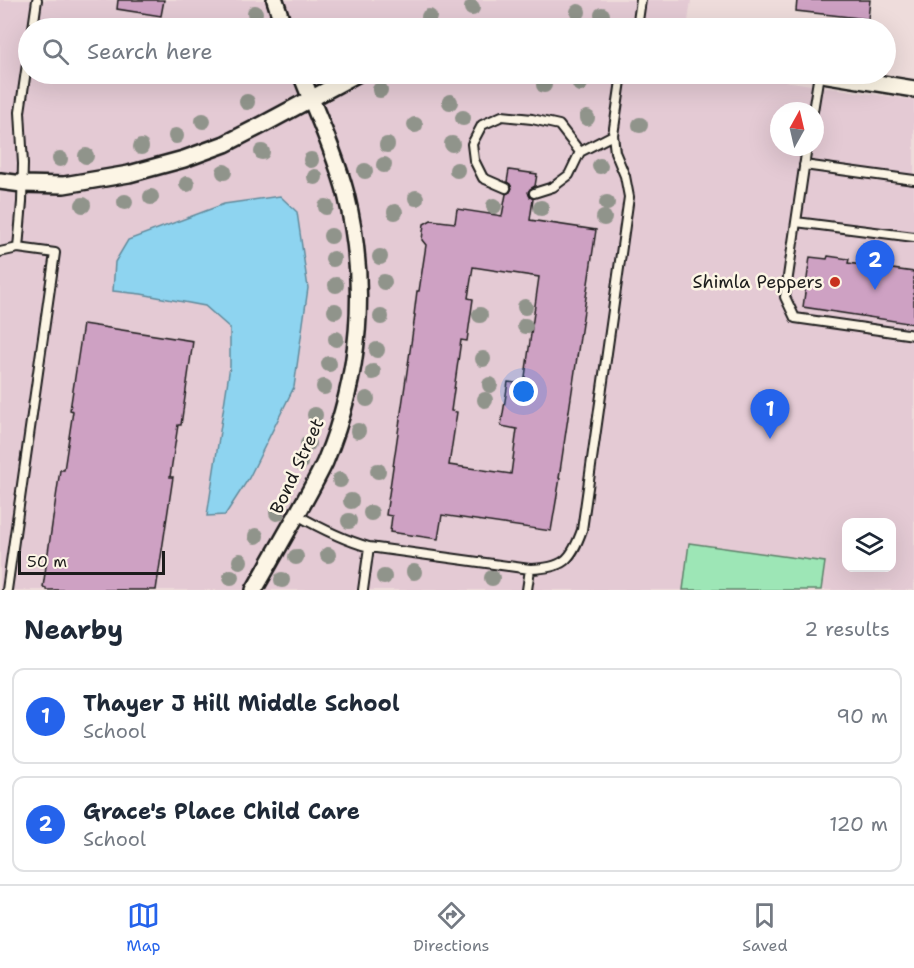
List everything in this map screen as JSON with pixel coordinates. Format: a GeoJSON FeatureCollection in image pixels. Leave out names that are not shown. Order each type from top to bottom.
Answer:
{"type":"FeatureCollection","features":[{"type":"Feature","properties":{"kind":"street"},"geometry":{"type":"LineString","coordinates":[[275,0],[281,18]]}},
{"type":"Feature","properties":{"kind":"street","name":"Bond Street"},"geometry":{"type":"LineString","coordinates":[[254,590],[324,464],[348,393],[355,357],[360,301],[356,245],[337,164],[306,84]]}},
{"type":"Feature","properties":{"kind":"street"},"geometry":{"type":"LineString","coordinates":[[0,181],[64,185],[129,174],[165,165],[225,144],[339,84]]}},
{"type":"Feature","properties":{"kind":"street"},"geometry":{"type":"LineString","coordinates":[[883,84],[914,89]]}},
{"type":"Feature","properties":{"kind":"lane"},"geometry":{"type":"LineString","coordinates":[[34,18],[37,0]]}},
{"type":"Feature","properties":{"kind":"lane"},"geometry":{"type":"LineString","coordinates":[[638,18],[641,0]]}},
{"type":"Feature","properties":{"kind":"lane"},"geometry":{"type":"LineString","coordinates":[[18,248],[23,164],[20,112],[24,84]]}},
{"type":"Feature","properties":{"kind":"lane"},"geometry":{"type":"LineString","coordinates":[[297,515],[351,543],[530,569],[546,569],[558,565],[576,548],[582,530],[629,197],[625,177],[615,152],[613,135],[621,84]]}},
{"type":"Feature","properties":{"kind":"lane"},"geometry":{"type":"LineString","coordinates":[[815,102],[818,84]]}},
{"type":"Feature","properties":{"kind":"lane"},"geometry":{"type":"LineString","coordinates":[[506,188],[483,178],[474,160],[472,144],[482,125],[502,116],[559,125],[580,152]]}},
{"type":"Feature","properties":{"kind":"lane"},"geometry":{"type":"LineString","coordinates":[[534,193],[553,188],[568,176],[580,152],[613,135]]}},
{"type":"Feature","properties":{"kind":"lane"},"geometry":{"type":"LineString","coordinates":[[806,156],[784,297],[795,318],[914,335]]}},
{"type":"Feature","properties":{"kind":"lane"},"geometry":{"type":"LineString","coordinates":[[804,165],[914,180]]}},
{"type":"Feature","properties":{"kind":"lane"},"geometry":{"type":"LineString","coordinates":[[796,222],[914,237]]}},
{"type":"Feature","properties":{"kind":"lane"},"geometry":{"type":"LineString","coordinates":[[0,252],[18,248],[56,254],[7,590]]}},
{"type":"Feature","properties":{"kind":"lane"},"geometry":{"type":"LineString","coordinates":[[363,590],[369,547]]}},
{"type":"Feature","properties":{"kind":"lane"},"geometry":{"type":"LineString","coordinates":[[527,590],[530,569]]}},
{"type":"Feature","properties":{"kind":"shaded area"},"geometry":{"type":"Polygon","coordinates":[[[0,0],[691,0],[688,18],[18,18],[18,84],[805,84],[914,100],[914,590],[0,590],[0,0]]]}},
{"type":"Feature","properties":{"kind":"green space"},"geometry":{"type":"Polygon","coordinates":[[[689,543],[825,562],[821,590],[683,590],[689,543]]]}},
{"type":"Feature","properties":{"kind":"water"},"geometry":{"type":"Polygon","coordinates":[[[280,196],[297,212],[308,288],[294,387],[249,478],[225,515],[207,516],[230,366],[230,328],[205,306],[113,291],[115,262],[128,240],[224,204],[280,196]]]}},
{"type":"Feature","properties":{"kind":"building"},"geometry":{"type":"Polygon","coordinates":[[[118,0],[164,0],[161,16],[117,9],[118,0]]]}},
{"type":"Feature","properties":{"kind":"building"},"geometry":{"type":"Polygon","coordinates":[[[797,0],[870,0],[868,18],[796,11],[797,0]]]}},
{"type":"Feature","properties":{"kind":"building"},"geometry":{"type":"Polygon","coordinates":[[[509,170],[537,174],[535,186],[528,192],[533,199],[530,220],[596,230],[551,531],[442,515],[438,539],[390,532],[392,516],[386,515],[417,291],[419,291],[426,245],[422,240],[424,224],[431,220],[455,223],[457,209],[502,216],[506,194],[512,188],[507,182],[509,170]],[[473,267],[468,298],[473,299],[467,341],[461,340],[451,411],[457,412],[449,465],[511,474],[517,429],[501,426],[508,382],[524,384],[539,277],[473,267]]]}},
{"type":"Feature","properties":{"kind":"building"},"geometry":{"type":"Polygon","coordinates":[[[828,256],[849,259],[848,263],[914,272],[914,324],[803,307],[810,257],[827,259],[828,256]]]}},
{"type":"Feature","properties":{"kind":"building"},"geometry":{"type":"Polygon","coordinates":[[[83,324],[193,341],[181,425],[178,425],[170,477],[173,477],[156,590],[46,590],[43,587],[60,470],[64,470],[73,411],[70,410],[83,324]]]}},
{"type":"Feature","properties":{"kind":"place","name":"Shimla Peppers"},"geometry":{"type":"Point","coordinates":[835,282]}},
{"type":"Feature","properties":{"kind":"place","name":"Grace's Place Child Care"},"geometry":{"type":"Point","coordinates":[875,290]}},
{"type":"Feature","properties":{"kind":"place","name":"Thayer J Hill Middle School"},"geometry":{"type":"Point","coordinates":[770,439]}}]}
